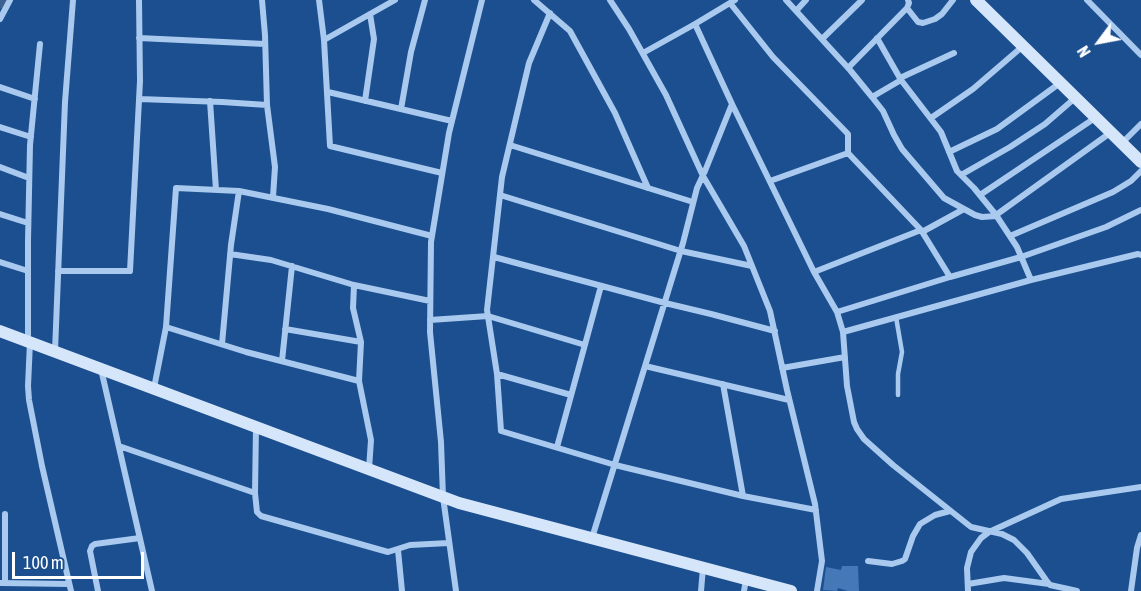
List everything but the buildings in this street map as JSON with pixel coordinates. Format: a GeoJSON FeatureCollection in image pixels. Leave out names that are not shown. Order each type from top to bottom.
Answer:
{"type":"FeatureCollection","features":[{"type":"Feature","properties":{"kind":"street"},"geometry":{"type":"LineString","coordinates":[[0,19],[10,0]]}},
{"type":"Feature","properties":{"kind":"street"},"geometry":{"type":"LineString","coordinates":[[55,351],[65,102],[73,0]]}},
{"type":"Feature","properties":{"kind":"street"},"geometry":{"type":"LineString","coordinates":[[58,271],[130,271],[139,99],[139,0]]}},
{"type":"Feature","properties":{"kind":"street"},"geometry":{"type":"LineString","coordinates":[[262,0],[267,105],[275,167],[273,197]]}},
{"type":"Feature","properties":{"kind":"street"},"geometry":{"type":"LineString","coordinates":[[319,0],[328,92],[330,146],[442,173]]}},
{"type":"Feature","properties":{"kind":"street"},"geometry":{"type":"LineString","coordinates":[[324,40],[395,0]]}},
{"type":"Feature","properties":{"kind":"street"},"geometry":{"type":"LineString","coordinates":[[401,109],[411,52],[425,0]]}},
{"type":"Feature","properties":{"kind":"street"},"geometry":{"type":"LineString","coordinates":[[456,591],[443,497],[441,442],[430,333],[430,242],[452,121],[482,0]]}},
{"type":"Feature","properties":{"kind":"street"},"geometry":{"type":"LineString","coordinates":[[534,0],[570,31],[615,113],[648,188]]}},
{"type":"Feature","properties":{"kind":"street"},"geometry":{"type":"LineString","coordinates":[[610,0],[630,29],[666,95],[703,176],[744,246],[770,311],[816,510],[822,561],[817,591]]}},
{"type":"Feature","properties":{"kind":"street"},"geometry":{"type":"LineString","coordinates":[[786,0],[872,97],[883,111],[902,149],[944,198],[978,216],[996,216],[1111,132]]}},
{"type":"Feature","properties":{"kind":"street"},"geometry":{"type":"LineString","coordinates":[[796,11],[806,0]]}},
{"type":"Feature","properties":{"kind":"street"},"geometry":{"type":"LineString","coordinates":[[822,39],[862,0]]}},
{"type":"Feature","properties":{"kind":"street"},"geometry":{"type":"LineString","coordinates":[[848,68],[907,8],[908,0]]}},
{"type":"Feature","properties":{"kind":"street"},"geometry":{"type":"LineString","coordinates":[[907,8],[918,22],[924,23],[942,14],[953,0]]}},
{"type":"Feature","properties":{"kind":"street"},"geometry":{"type":"LineString","coordinates":[[976,0],[1141,162]]}},
{"type":"Feature","properties":{"kind":"street"},"geometry":{"type":"LineString","coordinates":[[1087,0],[1141,55]]}},
{"type":"Feature","properties":{"kind":"street"},"geometry":{"type":"LineString","coordinates":[[643,53],[733,1],[773,57],[848,134],[848,153],[921,231],[950,276]]}},
{"type":"Feature","properties":{"kind":"street"},"geometry":{"type":"LineString","coordinates":[[550,13],[529,63],[502,177],[488,310],[497,374],[501,431],[615,465],[743,496],[816,510]]}},
{"type":"Feature","properties":{"kind":"street"},"geometry":{"type":"LineString","coordinates":[[365,101],[374,39],[370,14]]}},
{"type":"Feature","properties":{"kind":"street"},"geometry":{"type":"LineString","coordinates":[[695,24],[814,272],[837,312],[843,332],[847,386],[854,422],[860,434],[893,465],[972,527],[1014,540],[1050,585]]}},
{"type":"Feature","properties":{"kind":"street"},"geometry":{"type":"LineString","coordinates":[[139,38],[265,44]]}},
{"type":"Feature","properties":{"kind":"street"},"geometry":{"type":"LineString","coordinates":[[877,38],[900,79],[942,132],[955,167],[980,195],[1010,236],[1031,280]]}},
{"type":"Feature","properties":{"kind":"street"},"geometry":{"type":"LineString","coordinates":[[5,514],[3,583],[70,587],[42,466],[28,386],[30,137],[40,44]]}},
{"type":"Feature","properties":{"kind":"street"},"geometry":{"type":"LineString","coordinates":[[931,118],[973,89],[1023,46]]}},
{"type":"Feature","properties":{"kind":"street"},"geometry":{"type":"LineString","coordinates":[[872,97],[900,79],[954,53]]}},
{"type":"Feature","properties":{"kind":"street"},"geometry":{"type":"LineString","coordinates":[[949,152],[997,129],[1061,83]]}},
{"type":"Feature","properties":{"kind":"street"},"geometry":{"type":"LineString","coordinates":[[0,87],[34,99]]}},
{"type":"Feature","properties":{"kind":"street"},"geometry":{"type":"LineString","coordinates":[[328,92],[452,121]]}},
{"type":"Feature","properties":{"kind":"street"},"geometry":{"type":"LineString","coordinates":[[961,175],[1045,124],[1075,97]]}},
{"type":"Feature","properties":{"kind":"street"},"geometry":{"type":"LineString","coordinates":[[139,99],[267,105]]}},
{"type":"Feature","properties":{"kind":"street"},"geometry":{"type":"LineString","coordinates":[[210,101],[216,190]]}},
{"type":"Feature","properties":{"kind":"street"},"geometry":{"type":"LineString","coordinates":[[592,538],[681,251],[696,188],[732,104]]}},
{"type":"Feature","properties":{"kind":"street"},"geometry":{"type":"LineString","coordinates":[[980,195],[1096,117]]}},
{"type":"Feature","properties":{"kind":"street"},"geometry":{"type":"LineString","coordinates":[[1122,143],[1141,124]]}},
{"type":"Feature","properties":{"kind":"street"},"geometry":{"type":"LineString","coordinates":[[0,127],[30,137]]}},
{"type":"Feature","properties":{"kind":"street"},"geometry":{"type":"LineString","coordinates":[[510,145],[693,202]]}},
{"type":"Feature","properties":{"kind":"street"},"geometry":{"type":"LineString","coordinates":[[770,181],[848,153]]}},
{"type":"Feature","properties":{"kind":"street"},"geometry":{"type":"LineString","coordinates":[[0,167],[29,178]]}},
{"type":"Feature","properties":{"kind":"street"},"geometry":{"type":"LineString","coordinates":[[1010,236],[1113,192],[1131,181],[1141,171]]}},
{"type":"Feature","properties":{"kind":"street"},"geometry":{"type":"LineString","coordinates":[[154,388],[166,327],[176,188],[239,191],[273,197],[432,236]]}},
{"type":"Feature","properties":{"kind":"street"},"geometry":{"type":"LineString","coordinates":[[222,344],[230,254],[239,191]]}},
{"type":"Feature","properties":{"kind":"street"},"geometry":{"type":"LineString","coordinates":[[500,195],[681,251],[752,266]]}},
{"type":"Feature","properties":{"kind":"street"},"geometry":{"type":"LineString","coordinates":[[814,272],[921,231],[964,209]]}},
{"type":"Feature","properties":{"kind":"street"},"geometry":{"type":"LineString","coordinates":[[837,312],[950,276],[1021,257],[1106,227],[1141,210]]}},
{"type":"Feature","properties":{"kind":"street"},"geometry":{"type":"LineString","coordinates":[[0,214],[28,223]]}},
{"type":"Feature","properties":{"kind":"street"},"geometry":{"type":"LineString","coordinates":[[230,254],[271,260],[354,285],[430,301]]}},
{"type":"Feature","properties":{"kind":"street"},"geometry":{"type":"LineString","coordinates":[[843,332],[1031,280],[1141,255]]}},
{"type":"Feature","properties":{"kind":"street"},"geometry":{"type":"LineString","coordinates":[[494,257],[774,331]]}},
{"type":"Feature","properties":{"kind":"street"},"geometry":{"type":"LineString","coordinates":[[0,262],[28,271]]}},
{"type":"Feature","properties":{"kind":"street"},"geometry":{"type":"LineString","coordinates":[[282,361],[292,266]]}},
{"type":"Feature","properties":{"kind":"street"},"geometry":{"type":"LineString","coordinates":[[354,285],[353,309],[361,342],[359,381],[371,440],[369,469]]}},
{"type":"Feature","properties":{"kind":"street"},"geometry":{"type":"LineString","coordinates":[[557,447],[602,286]]}},
{"type":"Feature","properties":{"kind":"street"},"geometry":{"type":"LineString","coordinates":[[430,320],[488,316],[585,345]]}},
{"type":"Feature","properties":{"kind":"street"},"geometry":{"type":"LineString","coordinates":[[166,327],[359,381]]}},
{"type":"Feature","properties":{"kind":"street"},"geometry":{"type":"LineString","coordinates":[[285,329],[361,342]]}},
{"type":"Feature","properties":{"kind":"street"},"geometry":{"type":"LineString","coordinates":[[0,331],[459,503],[703,567],[745,585],[791,591]]}},
{"type":"Feature","properties":{"kind":"street"},"geometry":{"type":"LineString","coordinates":[[782,368],[845,357]]}},
{"type":"Feature","properties":{"kind":"street"},"geometry":{"type":"LineString","coordinates":[[645,366],[789,400]]}},
{"type":"Feature","properties":{"kind":"street"},"geometry":{"type":"LineString","coordinates":[[100,368],[152,591]]}},
{"type":"Feature","properties":{"kind":"street"},"geometry":{"type":"LineString","coordinates":[[497,374],[571,395]]}},
{"type":"Feature","properties":{"kind":"street"},"geometry":{"type":"LineString","coordinates":[[723,384],[743,496]]}},
{"type":"Feature","properties":{"kind":"street"},"geometry":{"type":"LineString","coordinates":[[256,426],[255,493],[257,512],[261,516],[388,552],[410,545],[449,543]]}},
{"type":"Feature","properties":{"kind":"street"},"geometry":{"type":"LineString","coordinates":[[119,446],[255,493]]}},
{"type":"Feature","properties":{"kind":"street"},"geometry":{"type":"LineString","coordinates":[[1077,591],[1004,578],[968,588],[967,568],[971,552],[981,538],[989,532],[1061,499],[1141,487]]}},
{"type":"Feature","properties":{"kind":"street"},"geometry":{"type":"LineString","coordinates":[[868,561],[892,564],[902,561],[905,559],[920,524],[935,515],[950,511]]}},
{"type":"Feature","properties":{"kind":"street"},"geometry":{"type":"LineString","coordinates":[[1131,591],[1141,535]]}},
{"type":"Feature","properties":{"kind":"street"},"geometry":{"type":"LineString","coordinates":[[98,591],[90,551],[92,546],[140,538]]}},
{"type":"Feature","properties":{"kind":"street"},"geometry":{"type":"LineString","coordinates":[[398,550],[402,591]]}},
{"type":"Feature","properties":{"kind":"street"},"geometry":{"type":"LineString","coordinates":[[701,591],[703,567]]}},
{"type":"Feature","properties":{"kind":"lane"},"geometry":{"type":"LineString","coordinates":[[896,317],[902,352],[898,374],[898,395]]}},
{"type":"Feature","properties":{"kind":"waterway"},"geometry":{"type":"LineString","coordinates":[[0,4],[2,0]]}}]}
